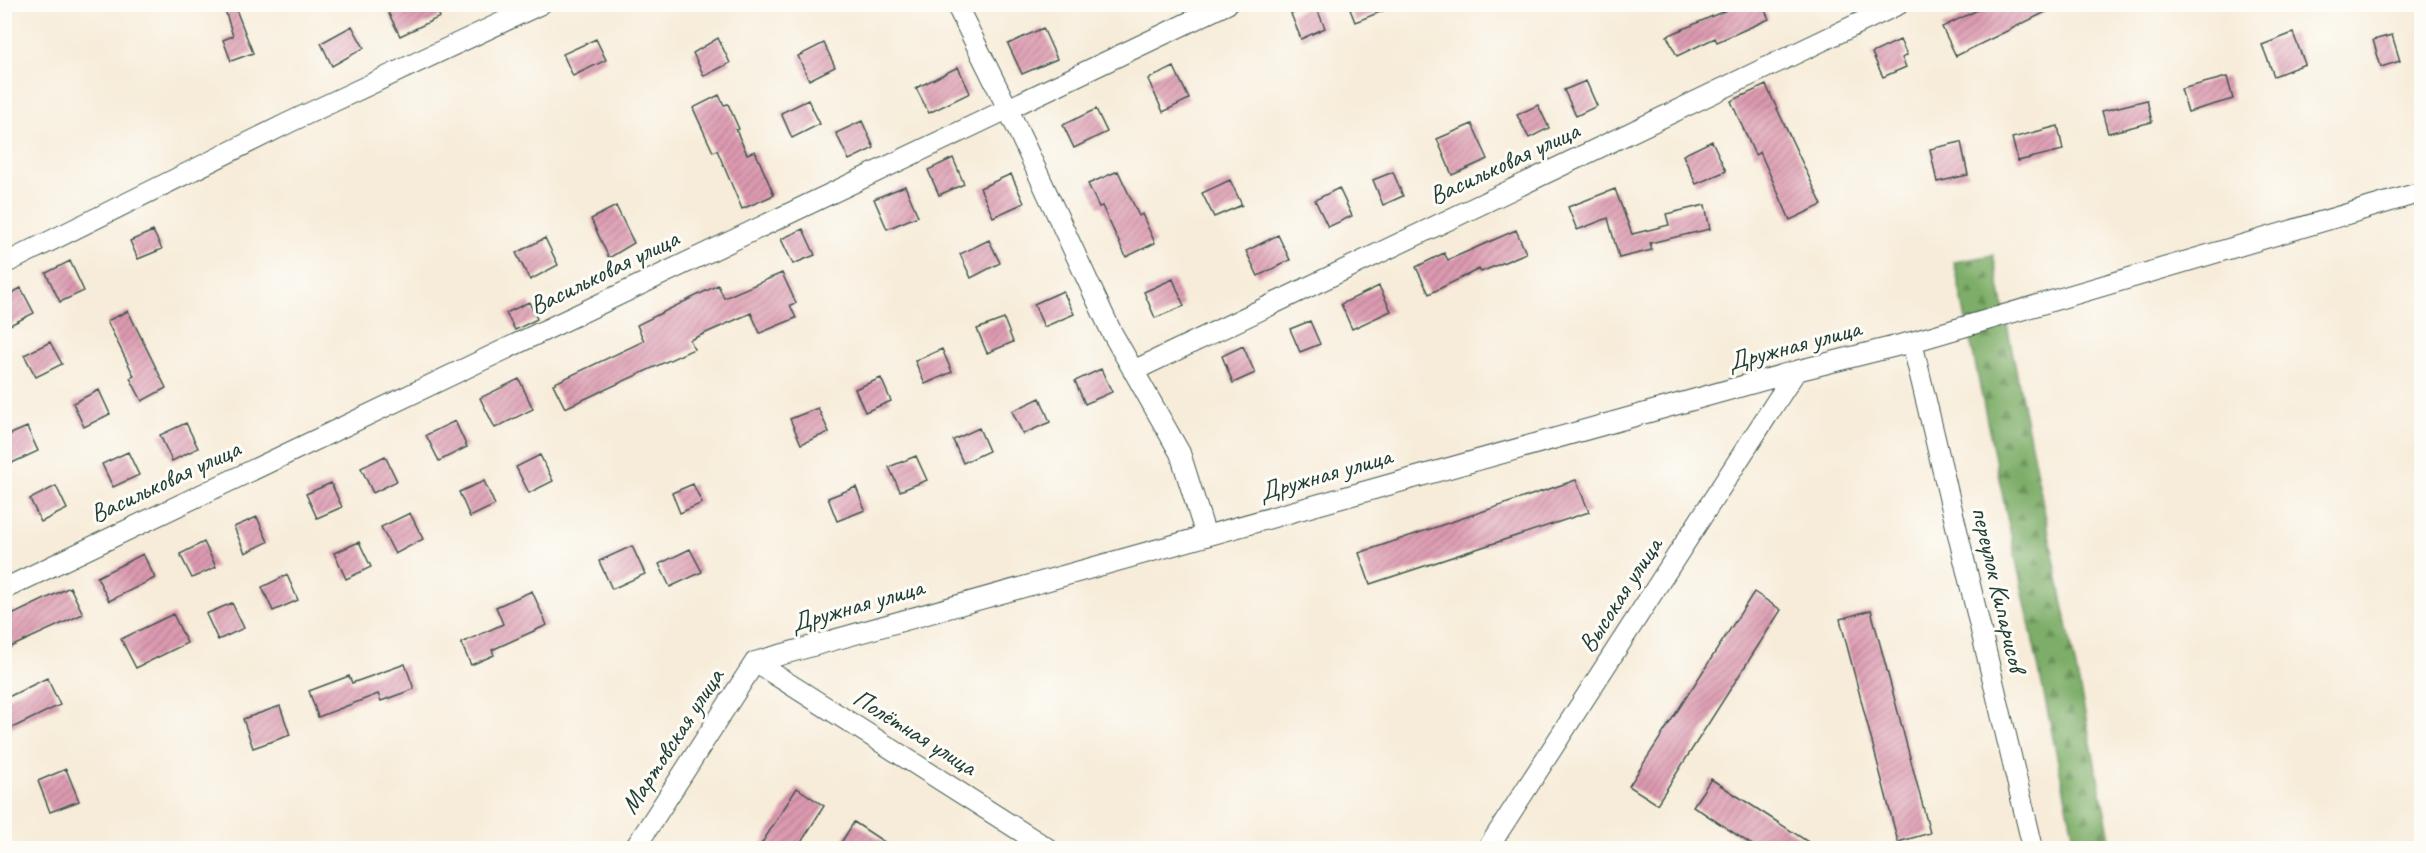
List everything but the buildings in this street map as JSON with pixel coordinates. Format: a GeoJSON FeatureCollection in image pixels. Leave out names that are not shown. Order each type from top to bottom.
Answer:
{"type":"FeatureCollection","features":[{"type":"Feature","properties":{"kind":"street"},"geometry":{"type":"LineString","coordinates":[[4,264],[278,128],[541,4]]}},
{"type":"Feature","properties":{"kind":"street"},"geometry":{"type":"LineString","coordinates":[[956,4],[1008,109],[1111,330],[1180,453],[1206,536]]}},
{"type":"Feature","properties":{"kind":"street","name":"Васильковая улица"},"geometry":{"type":"LineString","coordinates":[[4,589],[1227,4]]}},
{"type":"Feature","properties":{"kind":"street","name":"Васильковая улица"},"geometry":{"type":"LineString","coordinates":[[1133,372],[1899,4]]}},
{"type":"Feature","properties":{"kind":"street","name":"Дружная улица"},"geometry":{"type":"LineString","coordinates":[[754,662],[1796,371],[1912,342],[2421,192]]}},
{"type":"Feature","properties":{"kind":"street","name":"переулок Кипарисов"},"geometry":{"type":"LineString","coordinates":[[1912,342],[2033,849]]}},
{"type":"Feature","properties":{"kind":"street","name":"Высокая улица"},"geometry":{"type":"LineString","coordinates":[[1488,849],[1796,371]]}},
{"type":"Feature","properties":{"kind":"street","name":"Мартовская улица"},"geometry":{"type":"LineString","coordinates":[[635,849],[754,662]]}},
{"type":"Feature","properties":{"kind":"street","name":"Полётная улица"},"geometry":{"type":"LineString","coordinates":[[754,662],[1047,849]]}},
{"type":"Feature","properties":{"kind":"green space"},"geometry":{"type":"Polygon","coordinates":[[[1993,255],[2112,848],[2076,848],[1954,262],[1993,255]]]}}]}
